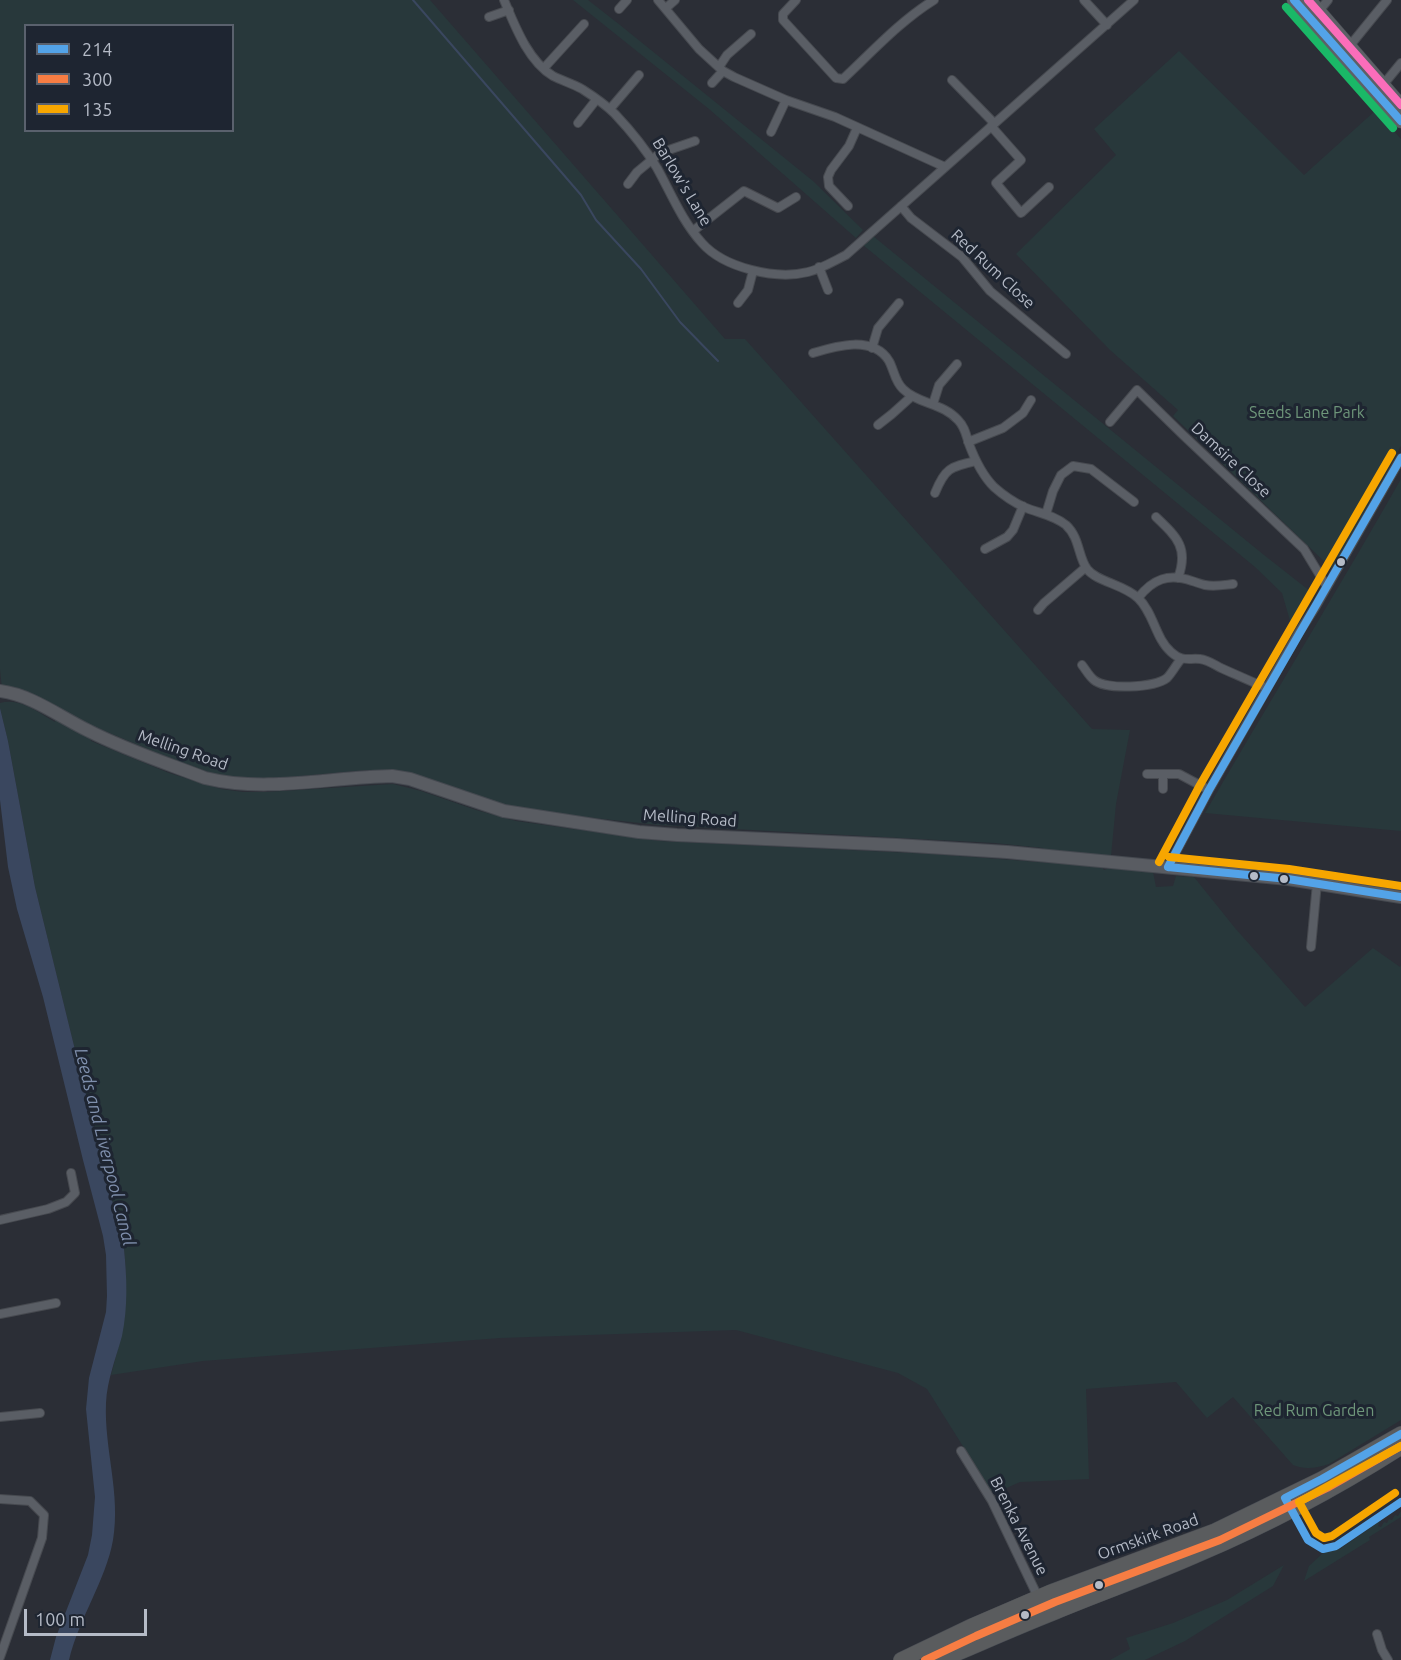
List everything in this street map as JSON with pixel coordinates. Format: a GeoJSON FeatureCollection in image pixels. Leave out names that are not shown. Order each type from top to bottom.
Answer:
{"type":"FeatureCollection","features":[{"type":"Feature","properties":{"kind":"highway","name":"Ormskirk Road"},"geometry":{"type":"LineString","coordinates":[[901,1660],[1038,1597],[1215,1531],[1322,1479],[1401,1434]]}},
{"type":"Feature","properties":{"kind":"highway","name":"Ormskirk Road"},"geometry":{"type":"LineString","coordinates":[[941,1660],[1197,1555],[1282,1516],[1401,1447]]}},
{"type":"Feature","properties":{"kind":"main road"},"geometry":{"type":"LineString","coordinates":[[1294,0],[1383,85],[1401,106]]}},
{"type":"Feature","properties":{"kind":"main road"},"geometry":{"type":"LineString","coordinates":[[1319,4],[1346,51],[1401,121]]}},
{"type":"Feature","properties":{"kind":"street","name":"Barlow's Lane"},"geometry":{"type":"LineString","coordinates":[[504,0],[526,48],[544,68],[552,75],[582,89],[610,109],[639,141],[703,244],[723,259],[753,271],[781,275],[809,272],[846,255],[1134,0]]}},
{"type":"Feature","properties":{"kind":"street"},"geometry":{"type":"LineString","coordinates":[[619,9],[627,0]]}},
{"type":"Feature","properties":{"kind":"street"},"geometry":{"type":"LineString","coordinates":[[658,0],[699,49],[721,69],[734,77],[786,100],[835,117],[945,167]]}},
{"type":"Feature","properties":{"kind":"street"},"geometry":{"type":"LineString","coordinates":[[666,8],[675,0]]}},
{"type":"Feature","properties":{"kind":"street"},"geometry":{"type":"LineString","coordinates":[[796,0],[783,14],[783,20],[836,78],[843,79],[899,26],[934,0]]}},
{"type":"Feature","properties":{"kind":"street"},"geometry":{"type":"LineString","coordinates":[[1084,0],[1107,25]]}},
{"type":"Feature","properties":{"kind":"street"},"geometry":{"type":"LineString","coordinates":[[1346,51],[1388,0]]}},
{"type":"Feature","properties":{"kind":"street"},"geometry":{"type":"LineString","coordinates":[[489,17],[509,10]]}},
{"type":"Feature","properties":{"kind":"street"},"geometry":{"type":"LineString","coordinates":[[544,68],[584,24]]}},
{"type":"Feature","properties":{"kind":"street"},"geometry":{"type":"LineString","coordinates":[[712,83],[727,55],[751,34]]}},
{"type":"Feature","properties":{"kind":"street"},"geometry":{"type":"LineString","coordinates":[[1383,85],[1401,63]]}},
{"type":"Feature","properties":{"kind":"street"},"geometry":{"type":"LineString","coordinates":[[610,109],[639,75]]}},
{"type":"Feature","properties":{"kind":"street"},"geometry":{"type":"LineString","coordinates":[[952,80],[1021,160],[996,183],[1021,213],[1050,187]]}},
{"type":"Feature","properties":{"kind":"street"},"geometry":{"type":"LineString","coordinates":[[578,123],[596,100]]}},
{"type":"Feature","properties":{"kind":"street"},"geometry":{"type":"LineString","coordinates":[[771,132],[786,100]]}},
{"type":"Feature","properties":{"kind":"street"},"geometry":{"type":"LineString","coordinates":[[848,206],[829,186],[828,177],[849,146],[857,128]]}},
{"type":"Feature","properties":{"kind":"street"},"geometry":{"type":"LineString","coordinates":[[628,184],[637,172],[660,153],[695,141]]}},
{"type":"Feature","properties":{"kind":"street"},"geometry":{"type":"LineString","coordinates":[[693,231],[744,192],[778,208],[796,197]]}},
{"type":"Feature","properties":{"kind":"street","name":"Red Rum Close"},"geometry":{"type":"LineString","coordinates":[[901,206],[912,218],[962,257],[990,291],[1066,354]]}},
{"type":"Feature","properties":{"kind":"street"},"geometry":{"type":"LineString","coordinates":[[819,267],[828,290]]}},
{"type":"Feature","properties":{"kind":"street"},"geometry":{"type":"LineString","coordinates":[[738,303],[748,290],[753,271]]}},
{"type":"Feature","properties":{"kind":"street"},"geometry":{"type":"LineString","coordinates":[[872,348],[878,328],[899,303]]}},
{"type":"Feature","properties":{"kind":"street"},"geometry":{"type":"LineString","coordinates":[[813,353],[836,346],[858,344],[883,354],[889,361],[902,389],[912,396],[945,409],[958,420],[967,433],[968,442],[976,461],[992,485],[1009,499],[1046,514],[1066,526],[1074,536],[1086,567],[1094,576],[1126,589],[1138,598],[1170,651],[1181,659],[1203,659],[1267,688]]}},
{"type":"Feature","properties":{"kind":"street"},"geometry":{"type":"LineString","coordinates":[[933,404],[939,385],[957,364]]}},
{"type":"Feature","properties":{"kind":"street","name":"Damsire Close"},"geometry":{"type":"LineString","coordinates":[[1110,422],[1137,390],[1304,549],[1327,587]]}},
{"type":"Feature","properties":{"kind":"street"},"geometry":{"type":"LineString","coordinates":[[878,425],[912,396]]}},
{"type":"Feature","properties":{"kind":"street"},"geometry":{"type":"LineString","coordinates":[[968,442],[1003,428],[1023,413],[1031,400]]}},
{"type":"Feature","properties":{"kind":"street"},"geometry":{"type":"LineString","coordinates":[[1168,867],[1267,688],[1401,458]]}},
{"type":"Feature","properties":{"kind":"street"},"geometry":{"type":"LineString","coordinates":[[935,493],[947,471],[958,465],[976,461]]}},
{"type":"Feature","properties":{"kind":"street"},"geometry":{"type":"LineString","coordinates":[[1046,514],[1061,475],[1073,466],[1091,469],[1134,502]]}},
{"type":"Feature","properties":{"kind":"street"},"geometry":{"type":"LineString","coordinates":[[985,549],[1007,537],[1017,522],[1023,506]]}},
{"type":"Feature","properties":{"kind":"street"},"geometry":{"type":"LineString","coordinates":[[1156,517],[1174,534],[1181,546],[1183,561],[1178,578]]}},
{"type":"Feature","properties":{"kind":"street"},"geometry":{"type":"LineString","coordinates":[[1038,610],[1086,567]]}},
{"type":"Feature","properties":{"kind":"street"},"geometry":{"type":"LineString","coordinates":[[1138,598],[1145,589],[1168,577],[1190,580],[1204,585],[1233,584]]}},
{"type":"Feature","properties":{"kind":"street"},"geometry":{"type":"LineString","coordinates":[[1082,665],[1095,681],[1117,686],[1148,685],[1169,676],[1181,659]]}},
{"type":"Feature","properties":{"kind":"street","name":"Melling Road"},"geometry":{"type":"LineString","coordinates":[[1,692],[44,707],[111,742],[221,782],[268,784],[392,776],[410,779],[504,811],[639,832],[965,848],[1168,867],[1317,884],[1401,897]]}},
{"type":"Feature","properties":{"kind":"street"},"geometry":{"type":"LineString","coordinates":[[1147,774],[1179,774],[1209,790]]}},
{"type":"Feature","properties":{"kind":"street"},"geometry":{"type":"LineString","coordinates":[[1162,789],[1163,774]]}},
{"type":"Feature","properties":{"kind":"street"},"geometry":{"type":"LineString","coordinates":[[1311,947],[1317,884]]}},
{"type":"Feature","properties":{"kind":"street"},"geometry":{"type":"LineString","coordinates":[[0,1220],[48,1209],[66,1202],[75,1192],[71,1173]]}},
{"type":"Feature","properties":{"kind":"street"},"geometry":{"type":"LineString","coordinates":[[0,1314],[57,1302]]}},
{"type":"Feature","properties":{"kind":"street"},"geometry":{"type":"LineString","coordinates":[[0,1417],[40,1413]]}},
{"type":"Feature","properties":{"kind":"street","name":"Brenka Avenue"},"geometry":{"type":"LineString","coordinates":[[961,1450],[992,1501],[1038,1597],[1054,1612]]}},
{"type":"Feature","properties":{"kind":"street"},"geometry":{"type":"LineString","coordinates":[[0,1499],[30,1501],[44,1515],[42,1538],[0,1657]]}},
{"type":"Feature","properties":{"kind":"street"},"geometry":{"type":"LineString","coordinates":[[1377,1634],[1388,1660]]}},
{"type":"Feature","properties":{"kind":"green space","name":"Red Rum Garden"},"geometry":{"type":"Polygon","coordinates":[[[0,0],[430,0],[725,339],[745,339],[1092,729],[1130,730],[1116,804],[1111,856],[1093,854],[1104,870],[1109,868],[1153,872],[1156,887],[1173,886],[1176,876],[1194,877],[1235,928],[1305,1007],[1373,948],[1400,967],[1401,965],[1401,1420],[1329,1464],[1302,1468],[1293,1465],[1233,1397],[1207,1418],[1176,1382],[1086,1389],[1089,1479],[1020,1482],[993,1494],[927,1389],[898,1373],[736,1330],[500,1338],[203,1361],[111,1375],[124,1313],[126,1282],[124,1249],[35,887],[0,703],[22,704],[55,722],[54,706],[2,689],[0,669],[0,0]],[[88,724],[91,741],[169,773],[221,789],[266,792],[393,784],[516,821],[660,841],[933,854],[1052,863],[1043,848],[995,843],[658,825],[549,813],[516,808],[390,770],[266,779],[219,776],[88,724]]]}},
{"type":"Feature","properties":{"kind":"green space"},"geometry":{"type":"Polygon","coordinates":[[[573,0],[588,0],[620,25],[813,181],[863,230],[856,238],[709,109],[573,0]]]}},
{"type":"Feature","properties":{"kind":"green space","name":"Seeds Lane Park"},"geometry":{"type":"Polygon","coordinates":[[[1179,51],[1304,175],[1376,110],[1401,139],[1401,446],[1332,569],[1173,416],[1178,410],[1110,350],[1016,254],[1116,155],[1094,129],[1179,51]]]}},
{"type":"Feature","properties":{"kind":"green space"},"geometry":{"type":"Polygon","coordinates":[[[873,236],[1315,595],[1301,611],[1293,631],[1282,593],[1255,567],[863,245],[873,236]]]}},
{"type":"Feature","properties":{"kind":"green space"},"geometry":{"type":"Polygon","coordinates":[[[1401,479],[1401,831],[1205,813],[1353,563],[1401,479]]]}},
{"type":"Feature","properties":{"kind":"green space"},"geometry":{"type":"Polygon","coordinates":[[[1401,1511],[1401,1517],[1369,1537],[1370,1540],[1304,1581],[1309,1566],[1323,1553],[1340,1549],[1380,1521],[1378,1526],[1381,1527],[1384,1522],[1392,1520],[1395,1515],[1398,1516],[1401,1511]]]}},
{"type":"Feature","properties":{"kind":"green space"},"geometry":{"type":"Polygon","coordinates":[[[1284,1565],[1273,1586],[1185,1641],[1145,1660],[1110,1660],[1130,1649],[1126,1638],[1173,1623],[1227,1600],[1284,1565]]]}},
{"type":"Feature","properties":{"kind":"water"},"geometry":{"type":"Polygon","coordinates":[[[0,708],[35,887],[125,1260],[124,1325],[110,1377],[106,1403],[107,1437],[115,1506],[113,1540],[105,1570],[73,1644],[69,1660],[50,1660],[56,1637],[88,1555],[92,1535],[95,1497],[86,1409],[89,1378],[106,1312],[106,1255],[43,997],[17,909],[8,867],[0,800],[0,708]]]}},
{"type":"Feature","properties":{"kind":"waterway"},"geometry":{"type":"LineString","coordinates":[[413,0],[581,195],[596,220],[641,269],[680,322],[718,361]]}},
{"type":"Feature","properties":{"kind":"transit line","name":"214"},"geometry":{"type":"LineString","coordinates":[[1294,0],[1401,121]]}},
{"type":"Feature","properties":{"kind":"transit line"},"geometry":{"type":"LineString","coordinates":[[1308,0],[1401,105]]}},
{"type":"Feature","properties":{"kind":"transit line"},"geometry":{"type":"LineString","coordinates":[[1286,7],[1393,128]]}},
{"type":"Feature","properties":{"kind":"transit line","name":"135"},"geometry":{"type":"LineString","coordinates":[[1159,862],[1200,785],[1392,453]]}},
{"type":"Feature","properties":{"kind":"transit line","name":"214"},"geometry":{"type":"LineString","coordinates":[[1168,867],[1209,790],[1401,458]]}},
{"type":"Feature","properties":{"kind":"transit line","name":"135"},"geometry":{"type":"LineString","coordinates":[[1169,857],[1289,869],[1401,886]]}},
{"type":"Feature","properties":{"kind":"transit line","name":"214"},"geometry":{"type":"LineString","coordinates":[[1168,867],[1288,879],[1401,897]]}},
{"type":"Feature","properties":{"kind":"transit line","name":"214"},"geometry":{"type":"LineString","coordinates":[[1401,1434],[1285,1498],[1308,1540],[1323,1549],[1336,1546],[1401,1502]]}},
{"type":"Feature","properties":{"kind":"transit line","name":"300"},"geometry":{"type":"LineString","coordinates":[[925,1660],[1055,1602],[1220,1540],[1327,1488],[1401,1446]]}},
{"type":"Feature","properties":{"kind":"transit line","name":"135"},"geometry":{"type":"LineString","coordinates":[[1395,1493],[1332,1536],[1324,1538],[1316,1533],[1299,1502],[1401,1446]]}},
{"type":"Feature","properties":{"kind":"water label","name":"Leeds and Liverpool Canal"},"geometry":{"type":"Point","coordinates":[105,1147]}}]}
